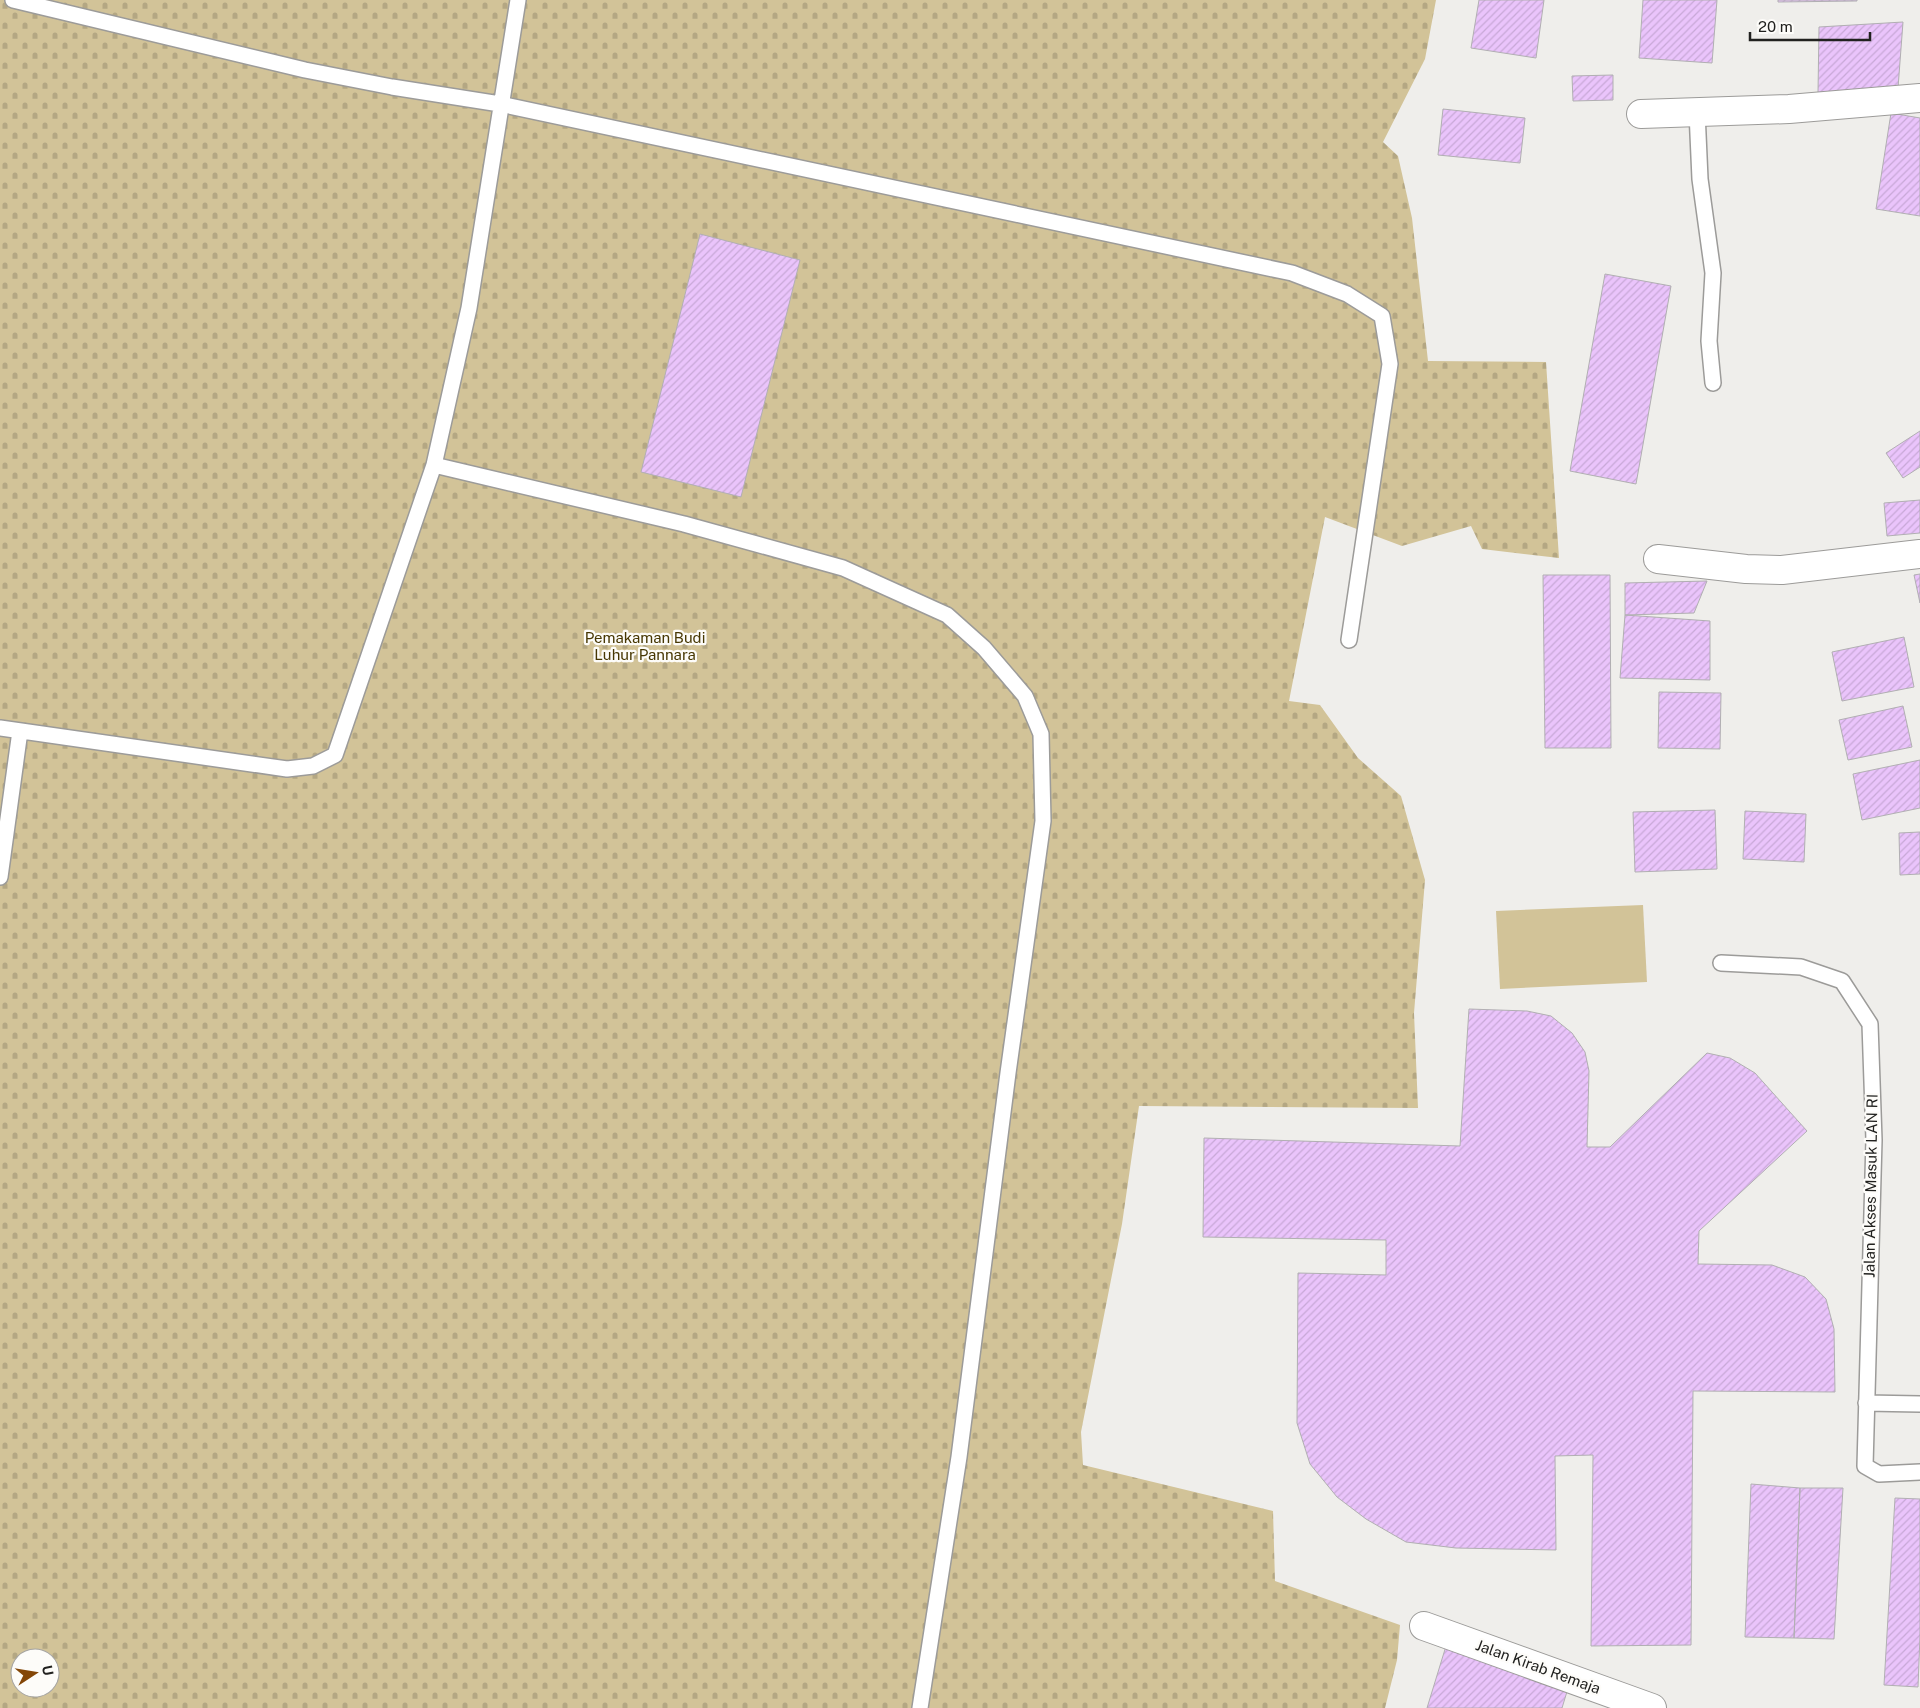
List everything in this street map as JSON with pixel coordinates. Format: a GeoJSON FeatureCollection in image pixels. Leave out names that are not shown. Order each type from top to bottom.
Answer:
{"type":"FeatureCollection","features":[{"type":"Feature","properties":{"kind":"street"},"geometry":{"type":"LineString","coordinates":[[1641,114],[1789,109],[1920,98]]}},
{"type":"Feature","properties":{"kind":"street"},"geometry":{"type":"LineString","coordinates":[[1658,559],[1746,569],[1782,570],[1920,554]]}},
{"type":"Feature","properties":{"kind":"street","name":"Jalan Kirab Remaja"},"geometry":{"type":"LineString","coordinates":[[1424,1626],[1652,1708]]}},
{"type":"Feature","properties":{"kind":"lane"},"geometry":{"type":"LineString","coordinates":[[13,0],[305,70],[392,87],[500,104],[1292,272],[1347,294],[1382,316],[1390,364],[1349,640]]}},
{"type":"Feature","properties":{"kind":"lane"},"geometry":{"type":"LineString","coordinates":[[0,728],[287,769],[313,766],[335,755],[434,465],[469,308],[518,0]]}},
{"type":"Feature","properties":{"kind":"lane"},"geometry":{"type":"LineString","coordinates":[[1697,112],[1700,179],[1713,273],[1709,341],[1713,383]]}},
{"type":"Feature","properties":{"kind":"lane"},"geometry":{"type":"LineString","coordinates":[[434,465],[684,524],[843,568],[947,615],[984,648],[1025,696],[1041,734],[1044,821],[1008,1073],[959,1457],[920,1708]]}},
{"type":"Feature","properties":{"kind":"lane"},"geometry":{"type":"LineString","coordinates":[[0,876],[20,731]]}},
{"type":"Feature","properties":{"kind":"lane","name":"Jalan Akses Masuk LAN RI"},"geometry":{"type":"LineString","coordinates":[[1721,963],[1801,967],[1842,981],[1870,1024],[1874,1140],[1865,1466],[1879,1474],[1920,1472]]}},
{"type":"Feature","properties":{"kind":"lane"},"geometry":{"type":"LineString","coordinates":[[1866,1403],[1920,1404]]}},
{"type":"Feature","properties":{"kind":"green space","name":"Pemakaman Budi Luhur Pannara"},"geometry":{"type":"Polygon","coordinates":[[[0,0],[1436,0],[1425,59],[1383,142],[1398,156],[1412,218],[1428,361],[1546,362],[1559,558],[1482,549],[1471,526],[1402,546],[1325,517],[1289,701],[1320,705],[1358,758],[1401,796],[1425,880],[1414,1013],[1418,1108],[1139,1106],[1122,1224],[1081,1432],[1083,1465],[1273,1511],[1275,1581],[1400,1625],[1397,1660],[1385,1708],[0,1708],[0,0]]]}},
{"type":"Feature","properties":{"kind":"green space"},"geometry":{"type":"Polygon","coordinates":[[[1643,905],[1647,982],[1500,989],[1496,911],[1643,905]]]}},
{"type":"Feature","properties":{"kind":"building"},"geometry":{"type":"Polygon","coordinates":[[[1479,0],[1544,0],[1536,58],[1471,48],[1479,0]]]}},
{"type":"Feature","properties":{"kind":"building"},"geometry":{"type":"Polygon","coordinates":[[[1643,0],[1717,0],[1712,63],[1639,58],[1643,0]]]}},
{"type":"Feature","properties":{"kind":"building"},"geometry":{"type":"Polygon","coordinates":[[[1778,0],[1857,0],[1857,1],[1778,2],[1778,0]]]}},
{"type":"Feature","properties":{"kind":"building"},"geometry":{"type":"Polygon","coordinates":[[[1903,22],[1898,88],[1818,93],[1819,27],[1903,22]]]}},
{"type":"Feature","properties":{"kind":"building"},"geometry":{"type":"Polygon","coordinates":[[[1613,75],[1613,100],[1573,101],[1572,76],[1613,75]]]}},
{"type":"Feature","properties":{"kind":"building"},"geometry":{"type":"Polygon","coordinates":[[[1443,109],[1525,118],[1520,163],[1438,155],[1443,109]]]}},
{"type":"Feature","properties":{"kind":"building"},"geometry":{"type":"Polygon","coordinates":[[[1891,113],[1920,118],[1920,216],[1876,209],[1891,113]]]}},
{"type":"Feature","properties":{"kind":"building"},"geometry":{"type":"Polygon","coordinates":[[[700,234],[800,260],[741,497],[641,472],[700,234]]]}},
{"type":"Feature","properties":{"kind":"building"},"geometry":{"type":"Polygon","coordinates":[[[1605,274],[1671,286],[1636,484],[1570,471],[1605,274]]]}},
{"type":"Feature","properties":{"kind":"building"},"geometry":{"type":"Polygon","coordinates":[[[1920,431],[1920,467],[1903,478],[1886,453],[1920,431]]]}},
{"type":"Feature","properties":{"kind":"building"},"geometry":{"type":"Polygon","coordinates":[[[1920,500],[1920,533],[1887,536],[1884,503],[1920,500]]]}},
{"type":"Feature","properties":{"kind":"building"},"geometry":{"type":"Polygon","coordinates":[[[1920,574],[1920,603],[1914,575],[1920,574]]]}},
{"type":"Feature","properties":{"kind":"building"},"geometry":{"type":"Polygon","coordinates":[[[1543,575],[1610,575],[1611,748],[1545,748],[1543,575]]]}},
{"type":"Feature","properties":{"kind":"building"},"geometry":{"type":"Polygon","coordinates":[[[1707,581],[1694,613],[1625,615],[1625,583],[1707,581]]]}},
{"type":"Feature","properties":{"kind":"building"},"geometry":{"type":"Polygon","coordinates":[[[1625,615],[1710,621],[1710,680],[1620,678],[1625,615]]]}},
{"type":"Feature","properties":{"kind":"building"},"geometry":{"type":"Polygon","coordinates":[[[1904,637],[1914,687],[1842,701],[1832,652],[1904,637]]]}},
{"type":"Feature","properties":{"kind":"building"},"geometry":{"type":"Polygon","coordinates":[[[1659,692],[1721,693],[1720,749],[1658,748],[1659,692]]]}},
{"type":"Feature","properties":{"kind":"building"},"geometry":{"type":"Polygon","coordinates":[[[1903,706],[1912,747],[1848,760],[1839,720],[1903,706]]]}},
{"type":"Feature","properties":{"kind":"building"},"geometry":{"type":"Polygon","coordinates":[[[1920,760],[1920,808],[1862,820],[1853,774],[1920,760]]]}},
{"type":"Feature","properties":{"kind":"building"},"geometry":{"type":"Polygon","coordinates":[[[1715,810],[1717,869],[1635,872],[1633,812],[1715,810]]]}},
{"type":"Feature","properties":{"kind":"building"},"geometry":{"type":"Polygon","coordinates":[[[1745,811],[1806,814],[1804,862],[1743,859],[1745,811]]]}},
{"type":"Feature","properties":{"kind":"building"},"geometry":{"type":"Polygon","coordinates":[[[1920,832],[1920,874],[1900,875],[1899,833],[1920,832]]]}},
{"type":"Feature","properties":{"kind":"building"},"geometry":{"type":"Polygon","coordinates":[[[1469,1009],[1527,1011],[1551,1016],[1572,1033],[1585,1052],[1589,1071],[1587,1147],[1610,1147],[1707,1053],[1730,1058],[1755,1073],[1807,1131],[1699,1231],[1698,1264],[1772,1265],[1805,1277],[1826,1299],[1834,1329],[1835,1392],[1693,1391],[1691,1645],[1591,1646],[1593,1455],[1555,1456],[1556,1550],[1456,1548],[1406,1542],[1366,1519],[1337,1497],[1310,1464],[1297,1423],[1298,1273],[1386,1275],[1386,1240],[1203,1237],[1204,1138],[1460,1146],[1469,1009]]]}},
{"type":"Feature","properties":{"kind":"building"},"geometry":{"type":"Polygon","coordinates":[[[1751,1484],[1800,1488],[1794,1638],[1745,1637],[1751,1484]]]}},
{"type":"Feature","properties":{"kind":"building"},"geometry":{"type":"Polygon","coordinates":[[[1800,1488],[1843,1488],[1834,1639],[1794,1638],[1800,1488]]]}},
{"type":"Feature","properties":{"kind":"building"},"geometry":{"type":"Polygon","coordinates":[[[1895,1498],[1920,1499],[1918,1687],[1884,1685],[1895,1498]]]}},
{"type":"Feature","properties":{"kind":"building"},"geometry":{"type":"Polygon","coordinates":[[[1446,1646],[1569,1685],[1562,1708],[1427,1708],[1446,1646]]]}}]}
